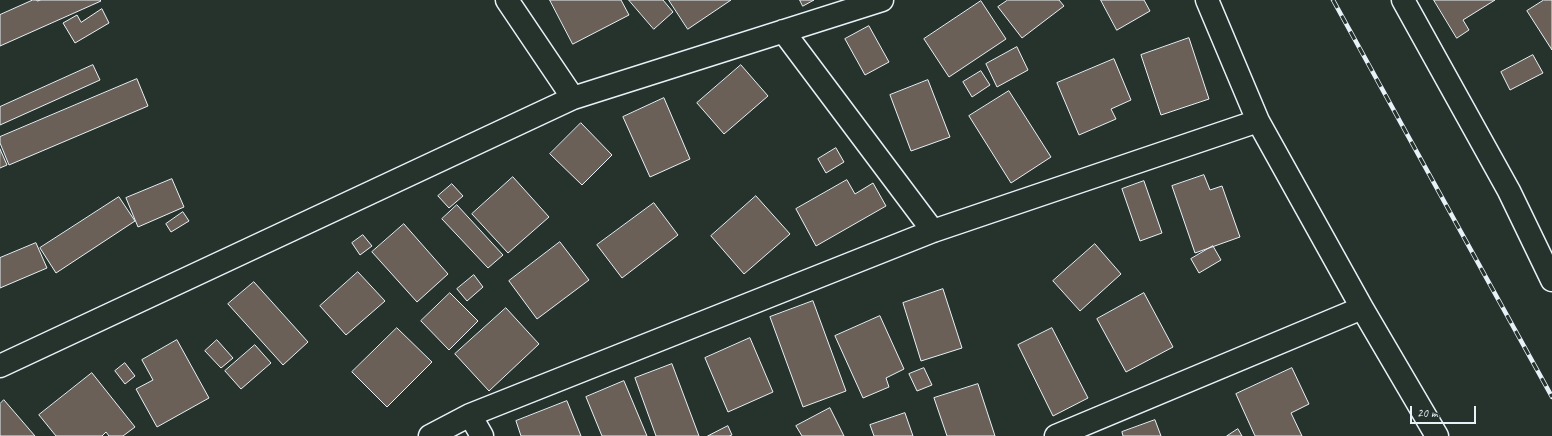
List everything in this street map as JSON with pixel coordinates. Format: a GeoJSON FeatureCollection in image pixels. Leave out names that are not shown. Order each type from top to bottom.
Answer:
{"type":"FeatureCollection","features":[{"type":"Feature","properties":{"kind":"street"},"geometry":{"type":"LineString","coordinates":[[507,0],[573,98]]}},
{"type":"Feature","properties":{"kind":"street"},"geometry":{"type":"LineString","coordinates":[[0,366],[573,98],[882,0]]}},
{"type":"Feature","properties":{"kind":"street"},"geometry":{"type":"LineString","coordinates":[[1207,0],[1258,121],[1362,308],[1437,436]]}},
{"type":"Feature","properties":{"kind":"street"},"geometry":{"type":"LineString","coordinates":[[1403,0],[1509,191],[1552,280]]}},
{"type":"Feature","properties":{"kind":"street"},"geometry":{"type":"LineString","coordinates":[[783,32],[933,231]]}},
{"type":"Feature","properties":{"kind":"street"},"geometry":{"type":"LineString","coordinates":[[430,436],[470,415],[933,231],[1258,121]]}},
{"type":"Feature","properties":{"kind":"street"},"geometry":{"type":"LineString","coordinates":[[1063,435],[1362,308]]}},
{"type":"Feature","properties":{"kind":"street"},"geometry":{"type":"LineString","coordinates":[[470,415],[482,436]]}},
{"type":"Feature","properties":{"kind":"building"},"geometry":{"type":"Polygon","coordinates":[[[33,0],[101,1],[0,46],[0,15],[33,0]]]}},
{"type":"Feature","properties":{"kind":"building"},"geometry":{"type":"Polygon","coordinates":[[[550,0],[621,0],[629,15],[573,44],[550,0]]]}},
{"type":"Feature","properties":{"kind":"building"},"geometry":{"type":"Polygon","coordinates":[[[629,0],[663,0],[673,12],[654,29],[629,0]]]}},
{"type":"Feature","properties":{"kind":"building"},"geometry":{"type":"Polygon","coordinates":[[[669,0],[731,0],[688,29],[669,0]]]}},
{"type":"Feature","properties":{"kind":"building"},"geometry":{"type":"Polygon","coordinates":[[[800,0],[814,0],[803,6],[800,0]]]}},
{"type":"Feature","properties":{"kind":"building"},"geometry":{"type":"Polygon","coordinates":[[[1008,0],[1059,0],[1064,6],[1022,38],[998,7],[1008,0]]]}},
{"type":"Feature","properties":{"kind":"building"},"geometry":{"type":"Polygon","coordinates":[[[1101,0],[1144,0],[1150,11],[1117,30],[1101,0]]]}},
{"type":"Feature","properties":{"kind":"building"},"geometry":{"type":"Polygon","coordinates":[[[1434,0],[1495,0],[1463,20],[1469,30],[1457,38],[1434,0]]]}},
{"type":"Feature","properties":{"kind":"building"},"geometry":{"type":"Polygon","coordinates":[[[1544,0],[1552,0],[1552,50],[1527,11],[1544,0]]]}},
{"type":"Feature","properties":{"kind":"building"},"geometry":{"type":"Polygon","coordinates":[[[981,1],[1006,39],[949,77],[924,39],[981,1]]]}},
{"type":"Feature","properties":{"kind":"building"},"geometry":{"type":"Polygon","coordinates":[[[102,9],[109,23],[75,43],[63,23],[77,15],[81,22],[102,9]]]}},
{"type":"Feature","properties":{"kind":"building"},"geometry":{"type":"Polygon","coordinates":[[[869,26],[889,62],[865,75],[845,39],[869,26]]]}},
{"type":"Feature","properties":{"kind":"building"},"geometry":{"type":"Polygon","coordinates":[[[1189,38],[1209,99],[1161,115],[1141,55],[1189,38]]]}},
{"type":"Feature","properties":{"kind":"building"},"geometry":{"type":"Polygon","coordinates":[[[1017,47],[1028,70],[997,87],[986,64],[1017,47]]]}},
{"type":"Feature","properties":{"kind":"building"},"geometry":{"type":"Polygon","coordinates":[[[1533,55],[1543,73],[1510,90],[1501,72],[1533,55]]]}},
{"type":"Feature","properties":{"kind":"building"},"geometry":{"type":"Polygon","coordinates":[[[1114,59],[1131,100],[1111,109],[1116,119],[1079,135],[1057,83],[1114,59]]]}},
{"type":"Feature","properties":{"kind":"building"},"geometry":{"type":"Polygon","coordinates":[[[93,65],[100,80],[0,125],[0,107],[93,65]]]}},
{"type":"Feature","properties":{"kind":"building"},"geometry":{"type":"Polygon","coordinates":[[[741,65],[768,96],[724,134],[697,103],[741,65]]]}},
{"type":"Feature","properties":{"kind":"building"},"geometry":{"type":"Polygon","coordinates":[[[981,71],[990,85],[972,97],[963,82],[981,71]]]}},
{"type":"Feature","properties":{"kind":"building"},"geometry":{"type":"Polygon","coordinates":[[[137,79],[148,106],[9,165],[0,143],[0,137],[137,79]]]}},
{"type":"Feature","properties":{"kind":"building"},"geometry":{"type":"Polygon","coordinates":[[[928,80],[950,137],[911,151],[890,95],[928,80]]]}},
{"type":"Feature","properties":{"kind":"building"},"geometry":{"type":"Polygon","coordinates":[[[1009,91],[1051,157],[1011,183],[969,116],[1009,91]]]}},
{"type":"Feature","properties":{"kind":"building"},"geometry":{"type":"Polygon","coordinates":[[[664,98],[690,159],[650,177],[623,117],[664,98]]]}},
{"type":"Feature","properties":{"kind":"building"},"geometry":{"type":"Polygon","coordinates":[[[581,123],[612,155],[582,185],[550,154],[581,123]]]}},
{"type":"Feature","properties":{"kind":"building"},"geometry":{"type":"Polygon","coordinates":[[[836,148],[844,162],[826,173],[818,159],[836,148]]]}},
{"type":"Feature","properties":{"kind":"building"},"geometry":{"type":"Polygon","coordinates":[[[0,149],[7,165],[0,168],[0,149]]]}},
{"type":"Feature","properties":{"kind":"building"},"geometry":{"type":"Polygon","coordinates":[[[1204,175],[1210,190],[1222,186],[1240,237],[1195,253],[1172,186],[1204,175]]]}},
{"type":"Feature","properties":{"kind":"building"},"geometry":{"type":"Polygon","coordinates":[[[513,177],[549,217],[508,253],[472,214],[513,177]]]}},
{"type":"Feature","properties":{"kind":"building"},"geometry":{"type":"Polygon","coordinates":[[[172,179],[184,207],[138,227],[126,198],[172,179]]]}},
{"type":"Feature","properties":{"kind":"building"},"geometry":{"type":"Polygon","coordinates":[[[847,180],[855,194],[873,183],[886,206],[816,246],[796,209],[847,180]]]}},
{"type":"Feature","properties":{"kind":"building"},"geometry":{"type":"Polygon","coordinates":[[[1144,181],[1162,233],[1140,241],[1122,189],[1144,181]]]}},
{"type":"Feature","properties":{"kind":"building"},"geometry":{"type":"Polygon","coordinates":[[[452,184],[463,196],[449,208],[438,196],[452,184]]]}},
{"type":"Feature","properties":{"kind":"building"},"geometry":{"type":"Polygon","coordinates":[[[756,196],[790,234],[744,274],[711,236],[756,196]]]}},
{"type":"Feature","properties":{"kind":"building"},"geometry":{"type":"Polygon","coordinates":[[[119,197],[135,221],[56,273],[40,248],[119,197]]]}},
{"type":"Feature","properties":{"kind":"building"},"geometry":{"type":"Polygon","coordinates":[[[654,203],[678,235],[622,278],[597,245],[654,203]]]}},
{"type":"Feature","properties":{"kind":"building"},"geometry":{"type":"Polygon","coordinates":[[[457,205],[503,255],[488,268],[442,219],[457,205]]]}},
{"type":"Feature","properties":{"kind":"building"},"geometry":{"type":"Polygon","coordinates":[[[183,212],[189,221],[171,232],[166,224],[183,212]]]}},
{"type":"Feature","properties":{"kind":"building"},"geometry":{"type":"Polygon","coordinates":[[[404,224],[448,274],[417,302],[372,252],[404,224]]]}},
{"type":"Feature","properties":{"kind":"building"},"geometry":{"type":"Polygon","coordinates":[[[363,235],[372,246],[360,255],[352,243],[363,235]]]}},
{"type":"Feature","properties":{"kind":"building"},"geometry":{"type":"Polygon","coordinates":[[[560,242],[589,280],[537,319],[509,281],[560,242]]]}},
{"type":"Feature","properties":{"kind":"building"},"geometry":{"type":"Polygon","coordinates":[[[36,243],[47,268],[0,288],[0,258],[36,243]]]}},
{"type":"Feature","properties":{"kind":"building"},"geometry":{"type":"Polygon","coordinates":[[[1095,244],[1121,274],[1080,311],[1053,281],[1095,244]]]}},
{"type":"Feature","properties":{"kind":"building"},"geometry":{"type":"Polygon","coordinates":[[[1213,246],[1221,260],[1199,273],[1191,259],[1213,246]]]}},
{"type":"Feature","properties":{"kind":"building"},"geometry":{"type":"Polygon","coordinates":[[[358,272],[385,301],[346,335],[320,306],[358,272]]]}},
{"type":"Feature","properties":{"kind":"building"},"geometry":{"type":"Polygon","coordinates":[[[474,275],[483,287],[467,301],[457,289],[474,275]]]}},
{"type":"Feature","properties":{"kind":"building"},"geometry":{"type":"Polygon","coordinates":[[[254,282],[308,342],[283,365],[228,304],[254,282]]]}},
{"type":"Feature","properties":{"kind":"building"},"geometry":{"type":"Polygon","coordinates":[[[943,289],[962,348],[921,361],[903,303],[943,289]]]}},
{"type":"Feature","properties":{"kind":"building"},"geometry":{"type":"Polygon","coordinates":[[[450,293],[478,321],[449,350],[421,321],[450,293]]]}},
{"type":"Feature","properties":{"kind":"building"},"geometry":{"type":"Polygon","coordinates":[[[1144,293],[1173,347],[1126,372],[1097,319],[1144,293]]]}},
{"type":"Feature","properties":{"kind":"building"},"geometry":{"type":"Polygon","coordinates":[[[813,301],[846,391],[803,407],[770,317],[813,301]]]}},
{"type":"Feature","properties":{"kind":"building"},"geometry":{"type":"Polygon","coordinates":[[[506,308],[539,344],[489,391],[455,354],[506,308]]]}},
{"type":"Feature","properties":{"kind":"building"},"geometry":{"type":"Polygon","coordinates":[[[880,316],[904,369],[886,378],[889,387],[863,398],[835,336],[880,316]]]}},
{"type":"Feature","properties":{"kind":"building"},"geometry":{"type":"Polygon","coordinates":[[[397,328],[432,362],[387,407],[352,372],[397,328]]]}},
{"type":"Feature","properties":{"kind":"building"},"geometry":{"type":"Polygon","coordinates":[[[1052,328],[1088,398],[1053,416],[1018,345],[1052,328]]]}},
{"type":"Feature","properties":{"kind":"building"},"geometry":{"type":"Polygon","coordinates":[[[750,338],[773,392],[728,412],[705,358],[750,338]]]}},
{"type":"Feature","properties":{"kind":"building"},"geometry":{"type":"Polygon","coordinates":[[[177,340],[209,398],[157,427],[136,389],[153,380],[142,360],[177,340]]]}},
{"type":"Feature","properties":{"kind":"building"},"geometry":{"type":"Polygon","coordinates":[[[217,340],[233,358],[221,368],[205,351],[217,340]]]}},
{"type":"Feature","properties":{"kind":"building"},"geometry":{"type":"Polygon","coordinates":[[[255,345],[271,363],[241,389],[225,371],[255,345]]]}},
{"type":"Feature","properties":{"kind":"building"},"geometry":{"type":"Polygon","coordinates":[[[125,363],[135,376],[125,384],[115,371],[125,363]]]}},
{"type":"Feature","properties":{"kind":"building"},"geometry":{"type":"Polygon","coordinates":[[[672,364],[699,436],[656,436],[635,378],[672,364]]]}},
{"type":"Feature","properties":{"kind":"building"},"geometry":{"type":"Polygon","coordinates":[[[924,368],[932,385],[917,391],[909,374],[924,368]]]}},
{"type":"Feature","properties":{"kind":"building"},"geometry":{"type":"Polygon","coordinates":[[[1292,368],[1309,404],[1291,413],[1302,436],[1255,436],[1236,394],[1292,368]]]}},
{"type":"Feature","properties":{"kind":"building"},"geometry":{"type":"Polygon","coordinates":[[[92,373],[135,427],[123,436],[109,436],[106,432],[102,436],[56,436],[39,415],[92,373]]]}},
{"type":"Feature","properties":{"kind":"building"},"geometry":{"type":"Polygon","coordinates":[[[624,381],[647,436],[602,436],[586,397],[624,381]]]}},
{"type":"Feature","properties":{"kind":"building"},"geometry":{"type":"Polygon","coordinates":[[[978,384],[995,436],[947,436],[934,398],[978,384]]]}},
{"type":"Feature","properties":{"kind":"building"},"geometry":{"type":"Polygon","coordinates":[[[4,400],[35,436],[0,436],[0,404],[4,400]]]}},
{"type":"Feature","properties":{"kind":"building"},"geometry":{"type":"Polygon","coordinates":[[[567,401],[581,436],[521,436],[516,421],[567,401]]]}},
{"type":"Feature","properties":{"kind":"building"},"geometry":{"type":"Polygon","coordinates":[[[830,408],[844,436],[802,436],[796,426],[830,408]]]}},
{"type":"Feature","properties":{"kind":"building"},"geometry":{"type":"Polygon","coordinates":[[[905,413],[913,436],[874,436],[870,425],[905,413]]]}},
{"type":"Feature","properties":{"kind":"building"},"geometry":{"type":"Polygon","coordinates":[[[1155,420],[1161,436],[1123,436],[1122,432],[1155,420]]]}},
{"type":"Feature","properties":{"kind":"building"},"geometry":{"type":"Polygon","coordinates":[[[728,426],[732,435],[708,436],[728,426]]]}},
{"type":"Feature","properties":{"kind":"building"},"geometry":{"type":"Polygon","coordinates":[[[1238,429],[1242,436],[1227,436],[1238,429]]]}},
{"type":"Feature","properties":{"kind":"railway"},"geometry":{"type":"LineString","coordinates":[[1333,0],[1552,397]]}}]}
